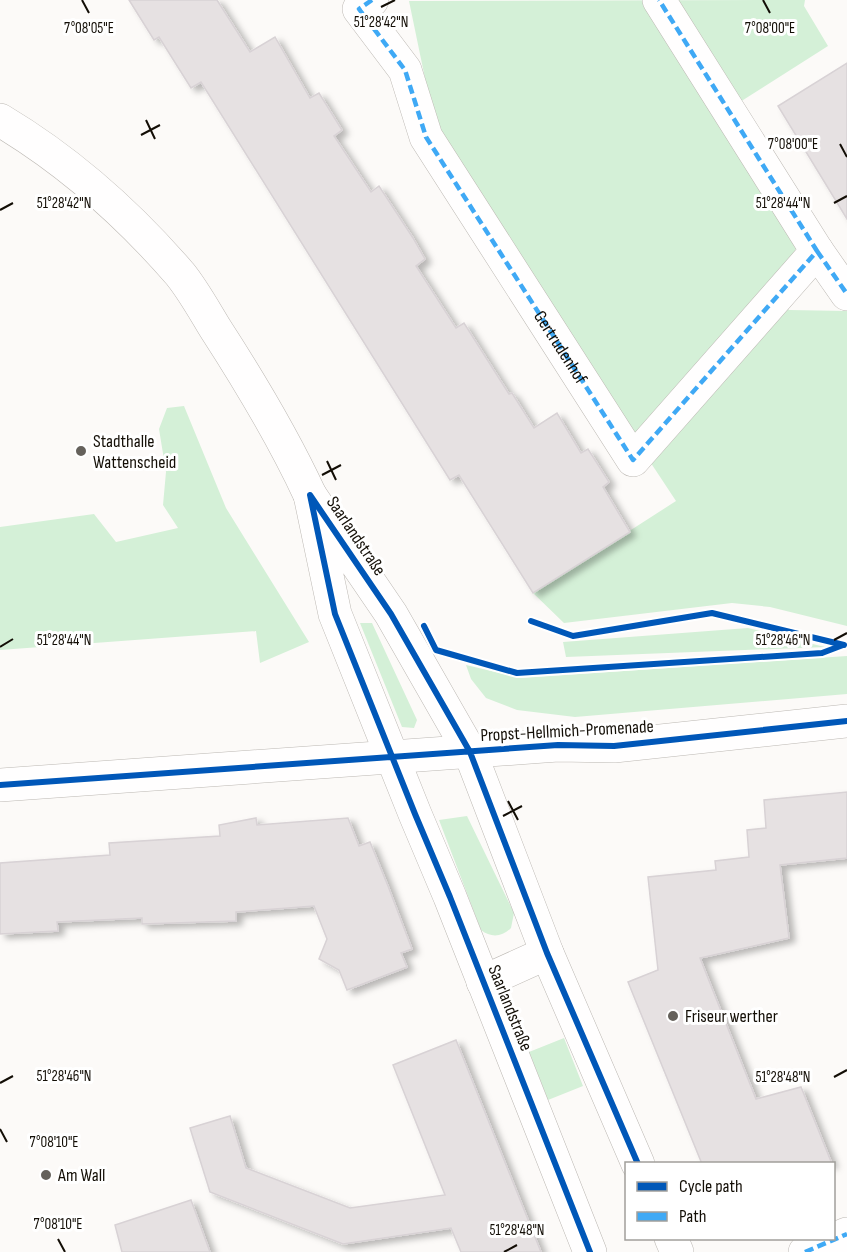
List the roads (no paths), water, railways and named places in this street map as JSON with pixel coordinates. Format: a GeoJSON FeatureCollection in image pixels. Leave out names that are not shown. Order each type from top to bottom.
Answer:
{"type":"FeatureCollection","features":[{"type":"Feature","properties":{"kind":"street","name":"Gertrudenhof"},"geometry":{"type":"LineString","coordinates":[[372,0],[359,9],[405,70],[426,137],[633,460],[817,251]]}},
{"type":"Feature","properties":{"kind":"street"},"geometry":{"type":"LineString","coordinates":[[659,0],[817,251],[847,294]]}},
{"type":"Feature","properties":{"kind":"street","name":"Saarlandstraße"},"geometry":{"type":"LineString","coordinates":[[0,120],[88,183],[138,229],[181,276],[234,356],[288,448],[310,495],[391,614],[470,752],[547,952],[637,1162]]}},
{"type":"Feature","properties":{"kind":"street","name":"Saarlandstraße"},"geometry":{"type":"LineString","coordinates":[[310,495],[335,614],[590,1252]]}},
{"type":"Feature","properties":{"kind":"street","name":"Propst-Hellmich-Promenade"},"geometry":{"type":"LineString","coordinates":[[0,785],[558,745],[614,746],[847,721]]}},
{"type":"Feature","properties":{"kind":"street","name":"Saarlandstraße"},"geometry":{"type":"LineString","coordinates":[[483,982],[547,952]]}},
{"type":"Feature","properties":{"kind":"street"},"geometry":{"type":"LineString","coordinates":[[805,1252],[833,1240]]}},
{"type":"Feature","properties":{"kind":"place","name":"Stadthalle Wattenscheid"},"geometry":{"type":"Point","coordinates":[81,451]}},
{"type":"Feature","properties":{"kind":"place","name":"Friseur werther"},"geometry":{"type":"Point","coordinates":[673,1016]}},
{"type":"Feature","properties":{"kind":"place","name":"Am Wall"},"geometry":{"type":"Point","coordinates":[46,1175]}}]}
